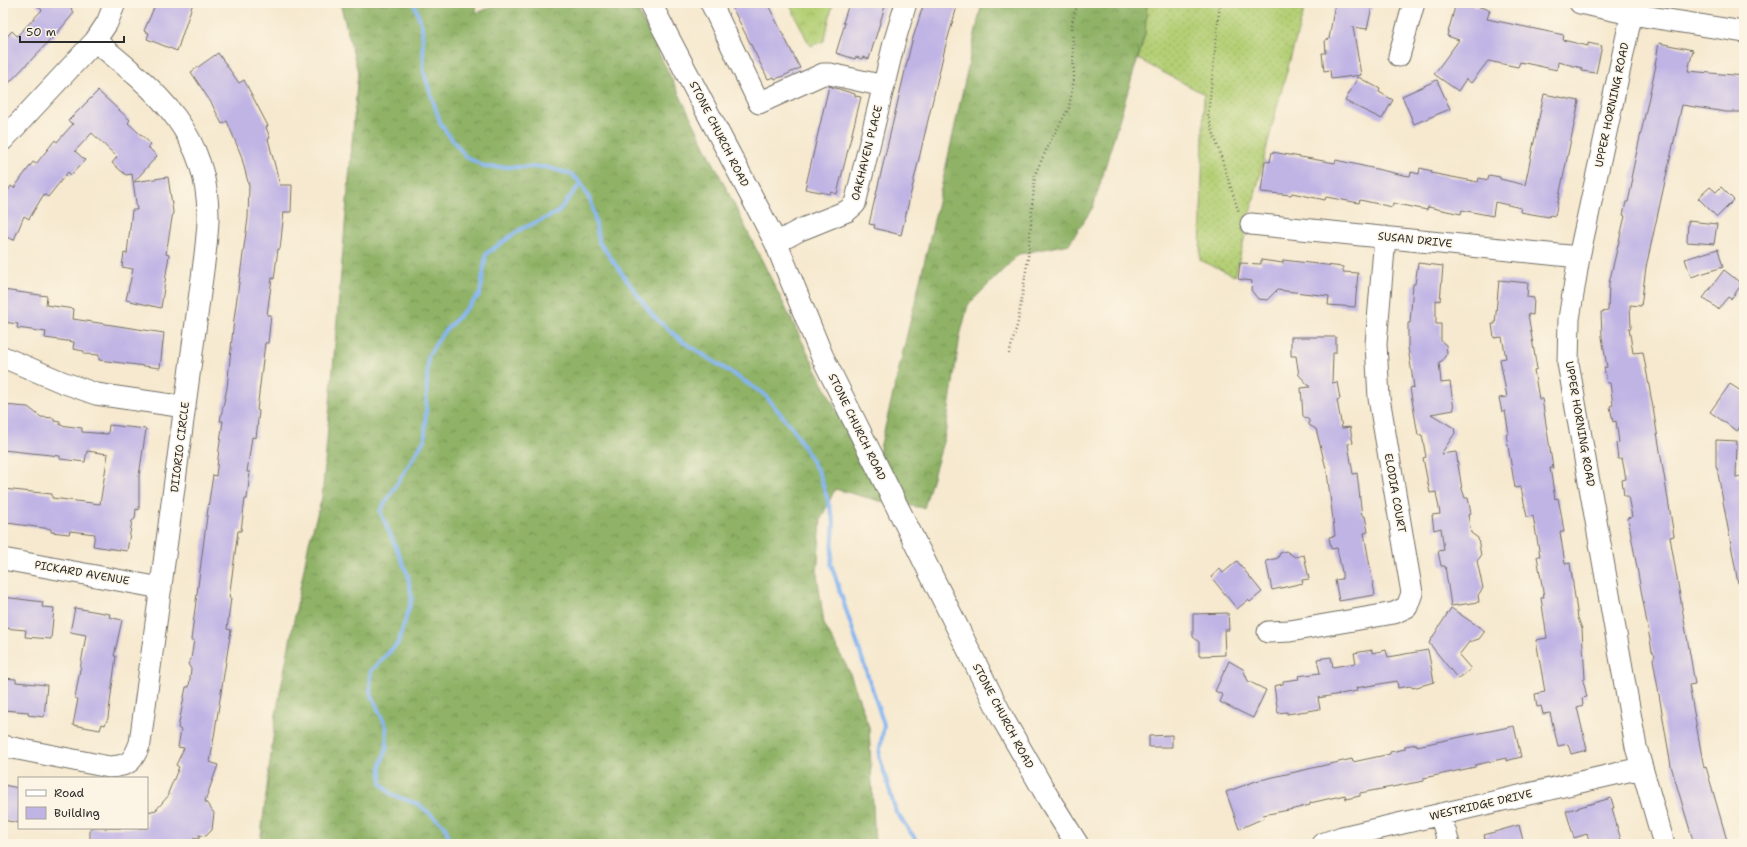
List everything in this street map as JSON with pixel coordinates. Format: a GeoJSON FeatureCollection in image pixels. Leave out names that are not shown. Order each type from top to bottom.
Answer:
{"type":"FeatureCollection","features":[{"type":"Feature","properties":{"kind":"main road","name":"STONE CHURCH ROAD"},"geometry":{"type":"LineString","coordinates":[[650,3],[776,243],[822,356],[1002,719],[1077,844]]}},
{"type":"Feature","properties":{"kind":"street"},"geometry":{"type":"LineString","coordinates":[[3,140],[95,41],[107,23],[115,3]]}},
{"type":"Feature","properties":{"kind":"street"},"geometry":{"type":"LineString","coordinates":[[711,3],[759,103],[823,74],[830,74],[884,86]]}},
{"type":"Feature","properties":{"kind":"street","name":"OAKHAVEN PLACE"},"geometry":{"type":"LineString","coordinates":[[776,243],[800,230],[847,211],[855,204],[906,3]]}},
{"type":"Feature","properties":{"kind":"street"},"geometry":{"type":"LineString","coordinates":[[1399,56],[1414,3]]}},
{"type":"Feature","properties":{"kind":"street"},"geometry":{"type":"LineString","coordinates":[[1580,3],[1632,8],[1744,32]]}},
{"type":"Feature","properties":{"kind":"street","name":"UPPER HORNING ROAD"},"geometry":{"type":"LineString","coordinates":[[1632,8],[1579,257],[1569,319],[1568,363],[1636,747],[1664,844]]}},
{"type":"Feature","properties":{"kind":"street","name":"DIIORIO CIRCLE"},"geometry":{"type":"LineString","coordinates":[[3,746],[109,766],[122,766],[133,759],[140,743],[161,588],[207,235],[207,198],[201,165],[187,133],[168,105],[95,41]]}},
{"type":"Feature","properties":{"kind":"street","name":"SUSAN DRIVE"},"geometry":{"type":"LineString","coordinates":[[1251,224],[1579,257]]}},
{"type":"Feature","properties":{"kind":"street","name":"ELODIA COURT"},"geometry":{"type":"LineString","coordinates":[[1268,632],[1290,631],[1394,613],[1407,607],[1412,593],[1378,398],[1376,344],[1385,237]]}},
{"type":"Feature","properties":{"kind":"street"},"geometry":{"type":"LineString","coordinates":[[3,357],[79,389],[96,394],[184,407]]}},
{"type":"Feature","properties":{"kind":"street","name":"PICKARD AVENUE"},"geometry":{"type":"LineString","coordinates":[[3,559],[161,588]]}},
{"type":"Feature","properties":{"kind":"street","name":"WESTRIDGE DRIVE"},"geometry":{"type":"LineString","coordinates":[[1322,844],[1342,837],[1641,768]]}},
{"type":"Feature","properties":{"kind":"street"},"geometry":{"type":"LineString","coordinates":[[1440,814],[1449,844]]}},
{"type":"Feature","properties":{"kind":"path"},"geometry":{"type":"LineString","coordinates":[[1009,354],[1018,322],[1028,258],[1035,174],[1052,138],[1069,108],[1074,77],[1072,22],[1078,3]]}},
{"type":"Feature","properties":{"kind":"path"},"geometry":{"type":"LineString","coordinates":[[1220,3],[1208,116],[1239,214],[1251,224]]}},
{"type":"Feature","properties":{"kind":"green space"},"geometry":{"type":"Polygon","coordinates":[[[340,3],[475,3],[477,13],[501,3],[575,3],[596,7],[634,3],[872,482],[931,234],[982,3],[1147,3],[1145,34],[1093,207],[1069,244],[1019,254],[968,305],[960,336],[945,435],[924,508],[880,501],[835,489],[821,519],[817,574],[824,624],[849,671],[869,727],[875,844],[260,844],[276,714],[309,542],[322,498],[358,72],[340,3]]]}},
{"type":"Feature","properties":{"kind":"green space"},"geometry":{"type":"Polygon","coordinates":[[[789,3],[833,3],[824,41],[810,46],[789,3]]]}},
{"type":"Feature","properties":{"kind":"green space"},"geometry":{"type":"Polygon","coordinates":[[[1147,3],[1306,3],[1276,110],[1235,276],[1200,260],[1204,94],[1138,59],[1145,34],[1147,3]]]}},
{"type":"Feature","properties":{"kind":"building"},"geometry":{"type":"Polygon","coordinates":[[[34,3],[76,3],[71,9],[74,13],[58,32],[3,89],[3,41],[12,31],[17,36],[42,10],[34,3]]]}},
{"type":"Feature","properties":{"kind":"building"},"geometry":{"type":"Polygon","coordinates":[[[156,3],[193,3],[177,51],[147,39],[149,33],[144,31],[156,3]]]}},
{"type":"Feature","properties":{"kind":"building"},"geometry":{"type":"Polygon","coordinates":[[[730,3],[767,3],[800,68],[781,77],[768,79],[730,3]]]}},
{"type":"Feature","properties":{"kind":"building"},"geometry":{"type":"Polygon","coordinates":[[[849,3],[886,3],[869,59],[856,57],[855,59],[836,53],[849,3]]]}},
{"type":"Feature","properties":{"kind":"building"},"geometry":{"type":"Polygon","coordinates":[[[924,3],[958,3],[945,48],[901,235],[874,228],[875,225],[869,224],[912,41],[924,3]]]}},
{"type":"Feature","properties":{"kind":"building"},"geometry":{"type":"Polygon","coordinates":[[[1335,3],[1373,3],[1367,29],[1353,27],[1361,75],[1331,79],[1330,70],[1324,71],[1322,53],[1326,53],[1325,40],[1329,39],[1335,3]]]}},
{"type":"Feature","properties":{"kind":"building"},"geometry":{"type":"Polygon","coordinates":[[[1456,3],[1466,3],[1490,10],[1487,19],[1564,35],[1563,40],[1588,46],[1588,43],[1602,46],[1596,73],[1582,71],[1582,68],[1558,62],[1557,70],[1520,62],[1518,67],[1488,61],[1471,83],[1466,79],[1458,91],[1434,74],[1459,40],[1447,36],[1456,3]]]}},
{"type":"Feature","properties":{"kind":"building"},"geometry":{"type":"Polygon","coordinates":[[[1659,43],[1693,50],[1688,71],[1744,76],[1744,112],[1726,112],[1682,105],[1646,267],[1641,306],[1630,305],[1631,328],[1629,328],[1633,353],[1643,352],[1653,408],[1674,536],[1670,537],[1695,684],[1689,685],[1704,768],[1706,767],[1728,844],[1694,844],[1671,766],[1653,659],[1655,655],[1652,651],[1628,518],[1632,517],[1628,496],[1624,496],[1622,480],[1626,479],[1622,458],[1618,459],[1616,443],[1619,442],[1616,421],[1613,422],[1610,406],[1613,405],[1610,383],[1607,383],[1604,368],[1607,367],[1602,337],[1601,312],[1608,311],[1609,283],[1625,216],[1623,215],[1626,202],[1628,202],[1633,179],[1631,178],[1656,65],[1659,43]]]}},
{"type":"Feature","properties":{"kind":"building"},"geometry":{"type":"Polygon","coordinates":[[[218,53],[239,83],[244,80],[268,126],[266,127],[270,138],[268,139],[280,185],[292,185],[291,212],[284,212],[280,249],[278,249],[274,279],[272,278],[267,315],[271,315],[268,343],[265,343],[257,410],[259,411],[256,438],[252,437],[247,472],[250,472],[247,499],[245,499],[241,531],[238,531],[229,598],[231,598],[227,629],[231,630],[210,762],[218,765],[205,801],[214,813],[212,830],[206,836],[199,835],[199,839],[194,838],[193,844],[90,844],[90,829],[148,829],[148,812],[156,810],[169,795],[168,793],[179,767],[176,765],[184,748],[178,747],[181,730],[178,728],[186,687],[189,687],[191,669],[188,664],[191,659],[194,640],[191,640],[209,501],[213,475],[216,476],[223,421],[220,421],[227,388],[234,319],[248,218],[249,186],[241,155],[227,121],[222,124],[212,104],[191,72],[218,53]]]}},
{"type":"Feature","properties":{"kind":"building"},"geometry":{"type":"Polygon","coordinates":[[[1358,77],[1380,89],[1379,92],[1393,100],[1382,119],[1345,101],[1358,77]]]}},
{"type":"Feature","properties":{"kind":"building"},"geometry":{"type":"Polygon","coordinates":[[[1437,80],[1450,109],[1414,124],[1402,96],[1437,80]]]}},
{"type":"Feature","properties":{"kind":"building"},"geometry":{"type":"Polygon","coordinates":[[[829,86],[861,97],[837,194],[805,189],[829,86]]]}},
{"type":"Feature","properties":{"kind":"building"},"geometry":{"type":"Polygon","coordinates":[[[98,91],[130,120],[128,123],[151,144],[148,147],[157,156],[134,182],[168,177],[173,212],[166,254],[169,255],[161,308],[126,300],[133,269],[122,267],[124,253],[127,254],[132,210],[137,210],[132,174],[126,175],[112,163],[117,157],[92,133],[75,151],[85,160],[71,175],[68,172],[48,197],[44,194],[29,219],[24,216],[14,240],[3,236],[3,199],[11,186],[14,188],[33,162],[36,164],[55,140],[57,142],[73,124],[68,121],[98,91]]]}},
{"type":"Feature","properties":{"kind":"building"},"geometry":{"type":"Polygon","coordinates":[[[1544,94],[1579,101],[1555,216],[1550,215],[1549,217],[1520,212],[1521,208],[1495,202],[1493,216],[1462,210],[1461,214],[1428,207],[1427,210],[1393,203],[1392,207],[1360,200],[1359,203],[1326,197],[1325,200],[1292,193],[1291,195],[1261,192],[1265,161],[1270,162],[1272,152],[1335,163],[1336,160],[1410,176],[1411,172],[1419,174],[1420,168],[1432,171],[1431,173],[1478,182],[1479,178],[1488,180],[1489,175],[1525,185],[1544,94]]]}},
{"type":"Feature","properties":{"kind":"building"},"geometry":{"type":"Polygon","coordinates":[[[1710,187],[1716,192],[1721,187],[1734,200],[1717,217],[1698,198],[1710,187]]]}},
{"type":"Feature","properties":{"kind":"building"},"geometry":{"type":"Polygon","coordinates":[[[1688,221],[1717,224],[1714,244],[1687,242],[1688,221]]]}},
{"type":"Feature","properties":{"kind":"building"},"geometry":{"type":"Polygon","coordinates":[[[1718,249],[1723,267],[1691,277],[1685,259],[1718,249]]]}},
{"type":"Feature","properties":{"kind":"building"},"geometry":{"type":"Polygon","coordinates":[[[1261,260],[1283,263],[1283,260],[1343,267],[1343,272],[1358,273],[1355,307],[1328,305],[1329,296],[1277,290],[1267,300],[1258,299],[1251,290],[1252,281],[1238,279],[1240,263],[1261,264],[1261,260]]]}},
{"type":"Feature","properties":{"kind":"building"},"geometry":{"type":"Polygon","coordinates":[[[1418,263],[1443,266],[1440,301],[1436,300],[1436,324],[1441,324],[1441,341],[1446,345],[1447,353],[1442,361],[1439,362],[1441,383],[1450,382],[1454,410],[1431,414],[1454,428],[1455,433],[1441,454],[1456,452],[1462,489],[1465,498],[1468,498],[1471,514],[1468,515],[1471,533],[1478,538],[1481,556],[1477,561],[1483,588],[1478,595],[1479,602],[1451,606],[1445,566],[1441,566],[1438,551],[1444,550],[1441,528],[1434,530],[1432,515],[1440,514],[1436,492],[1430,493],[1423,458],[1426,457],[1422,435],[1418,435],[1410,388],[1414,387],[1408,348],[1408,323],[1410,323],[1413,284],[1415,284],[1418,263]]]}},
{"type":"Feature","properties":{"kind":"building"},"geometry":{"type":"Polygon","coordinates":[[[1724,270],[1742,284],[1731,299],[1728,297],[1718,309],[1703,298],[1724,270]]]}},
{"type":"Feature","properties":{"kind":"building"},"geometry":{"type":"Polygon","coordinates":[[[1499,280],[1528,283],[1527,297],[1534,298],[1533,315],[1528,314],[1537,369],[1534,370],[1539,399],[1542,399],[1553,468],[1550,468],[1555,499],[1558,498],[1561,513],[1564,532],[1560,532],[1565,564],[1570,563],[1578,618],[1582,629],[1585,679],[1583,680],[1587,697],[1582,698],[1583,705],[1577,707],[1587,750],[1571,754],[1568,744],[1558,746],[1550,713],[1543,714],[1541,706],[1537,707],[1535,694],[1545,692],[1536,640],[1547,638],[1541,598],[1544,597],[1537,556],[1540,556],[1533,516],[1527,517],[1521,487],[1515,488],[1506,434],[1509,434],[1505,411],[1502,412],[1499,398],[1507,397],[1500,359],[1506,358],[1502,337],[1494,338],[1492,324],[1495,324],[1499,280]]]}},
{"type":"Feature","properties":{"kind":"building"},"geometry":{"type":"Polygon","coordinates":[[[3,290],[47,296],[46,305],[74,309],[73,319],[164,333],[160,368],[99,360],[99,355],[84,354],[84,351],[73,349],[74,342],[45,338],[46,332],[17,328],[18,324],[3,322],[3,290]]]}},
{"type":"Feature","properties":{"kind":"building"},"geometry":{"type":"Polygon","coordinates":[[[1291,337],[1336,337],[1336,353],[1333,353],[1332,383],[1337,382],[1340,399],[1337,400],[1342,428],[1350,427],[1353,443],[1348,444],[1353,474],[1357,473],[1362,516],[1365,516],[1368,532],[1364,533],[1375,595],[1339,601],[1335,580],[1342,579],[1342,572],[1337,548],[1331,549],[1329,537],[1335,536],[1327,472],[1316,429],[1309,425],[1309,420],[1303,416],[1301,388],[1310,387],[1299,375],[1296,356],[1291,356],[1291,337]]]}},
{"type":"Feature","properties":{"kind":"building"},"geometry":{"type":"Polygon","coordinates":[[[1730,384],[1744,393],[1744,421],[1737,431],[1710,412],[1730,384]]]}},
{"type":"Feature","properties":{"kind":"building"},"geometry":{"type":"Polygon","coordinates":[[[3,405],[28,407],[41,417],[54,418],[54,421],[60,422],[60,425],[82,428],[82,432],[108,434],[109,425],[146,429],[139,476],[139,510],[136,509],[135,519],[132,521],[127,551],[93,546],[95,534],[70,531],[69,534],[51,532],[51,529],[7,523],[7,521],[3,521],[3,489],[52,494],[52,498],[100,504],[108,454],[87,451],[85,462],[60,459],[60,456],[3,450],[3,405]]]}},
{"type":"Feature","properties":{"kind":"building"},"geometry":{"type":"Polygon","coordinates":[[[1716,440],[1737,441],[1736,477],[1744,476],[1744,583],[1738,583],[1716,468],[1716,440]]]}},
{"type":"Feature","properties":{"kind":"building"},"geometry":{"type":"Polygon","coordinates":[[[1286,551],[1295,557],[1304,555],[1309,579],[1302,580],[1303,583],[1272,590],[1266,561],[1278,558],[1280,553],[1286,551]]]}},
{"type":"Feature","properties":{"kind":"building"},"geometry":{"type":"Polygon","coordinates":[[[1237,561],[1262,592],[1250,602],[1248,600],[1237,609],[1211,577],[1220,569],[1223,573],[1237,561]]]}},
{"type":"Feature","properties":{"kind":"building"},"geometry":{"type":"Polygon","coordinates":[[[3,597],[43,602],[42,607],[54,608],[51,639],[25,637],[26,630],[3,628],[3,597]]]}},
{"type":"Feature","properties":{"kind":"building"},"geometry":{"type":"Polygon","coordinates":[[[75,608],[110,614],[109,617],[122,620],[114,656],[116,656],[108,718],[105,725],[102,724],[100,730],[73,725],[78,699],[75,698],[86,635],[70,632],[75,608]]]}},
{"type":"Feature","properties":{"kind":"building"},"geometry":{"type":"Polygon","coordinates":[[[1451,608],[1485,631],[1479,639],[1469,642],[1459,655],[1471,669],[1458,679],[1429,643],[1451,608]]]}},
{"type":"Feature","properties":{"kind":"building"},"geometry":{"type":"Polygon","coordinates":[[[1228,613],[1229,630],[1224,630],[1225,655],[1199,656],[1199,642],[1193,637],[1193,614],[1228,613]]]}},
{"type":"Feature","properties":{"kind":"building"},"geometry":{"type":"Polygon","coordinates":[[[1372,650],[1372,653],[1386,650],[1388,657],[1428,650],[1434,682],[1413,688],[1410,686],[1398,688],[1397,681],[1356,688],[1357,691],[1318,698],[1320,709],[1287,714],[1287,712],[1278,713],[1274,686],[1283,684],[1283,681],[1299,679],[1298,676],[1320,673],[1317,659],[1331,657],[1333,667],[1356,663],[1354,653],[1372,650]]]}},
{"type":"Feature","properties":{"kind":"building"},"geometry":{"type":"Polygon","coordinates":[[[1229,661],[1243,669],[1248,681],[1266,690],[1253,718],[1220,702],[1223,695],[1215,691],[1229,661]]]}},
{"type":"Feature","properties":{"kind":"building"},"geometry":{"type":"Polygon","coordinates":[[[3,678],[16,679],[16,682],[47,685],[44,717],[28,715],[29,712],[3,710],[3,678]]]}},
{"type":"Feature","properties":{"kind":"building"},"geometry":{"type":"Polygon","coordinates":[[[1514,726],[1521,757],[1506,761],[1506,758],[1475,765],[1475,767],[1424,778],[1424,781],[1360,793],[1360,796],[1346,799],[1345,795],[1310,803],[1310,805],[1294,809],[1263,815],[1264,818],[1239,829],[1226,792],[1256,781],[1352,759],[1353,762],[1390,754],[1390,752],[1405,749],[1405,746],[1417,744],[1417,746],[1514,726]]]}},
{"type":"Feature","properties":{"kind":"building"},"geometry":{"type":"Polygon","coordinates":[[[1172,735],[1172,747],[1149,747],[1149,736],[1172,735]]]}},
{"type":"Feature","properties":{"kind":"building"},"geometry":{"type":"Polygon","coordinates":[[[3,785],[18,788],[18,823],[3,820],[3,785]]]}},
{"type":"Feature","properties":{"kind":"building"},"geometry":{"type":"Polygon","coordinates":[[[1611,798],[1614,808],[1612,808],[1622,844],[1590,844],[1587,834],[1574,838],[1566,811],[1611,798]]]}},
{"type":"Feature","properties":{"kind":"building"},"geometry":{"type":"Polygon","coordinates":[[[1519,825],[1524,844],[1486,844],[1484,835],[1519,825]]]}},
{"type":"Feature","properties":{"kind":"waterway"},"geometry":{"type":"LineString","coordinates":[[414,3],[422,26],[424,73],[441,125],[466,157],[486,167],[546,167],[571,174],[581,183],[592,204],[599,242],[653,316],[682,341],[764,394],[794,430],[820,475],[834,522],[831,564],[884,725],[879,755],[896,812],[919,844]]}},
{"type":"Feature","properties":{"kind":"waterway"},"geometry":{"type":"LineString","coordinates":[[447,844],[449,838],[445,826],[418,804],[392,795],[381,783],[381,764],[387,747],[386,726],[370,692],[371,671],[398,643],[412,599],[408,575],[380,511],[425,439],[428,356],[443,333],[480,294],[486,254],[521,229],[557,213],[581,183]]}}]}
